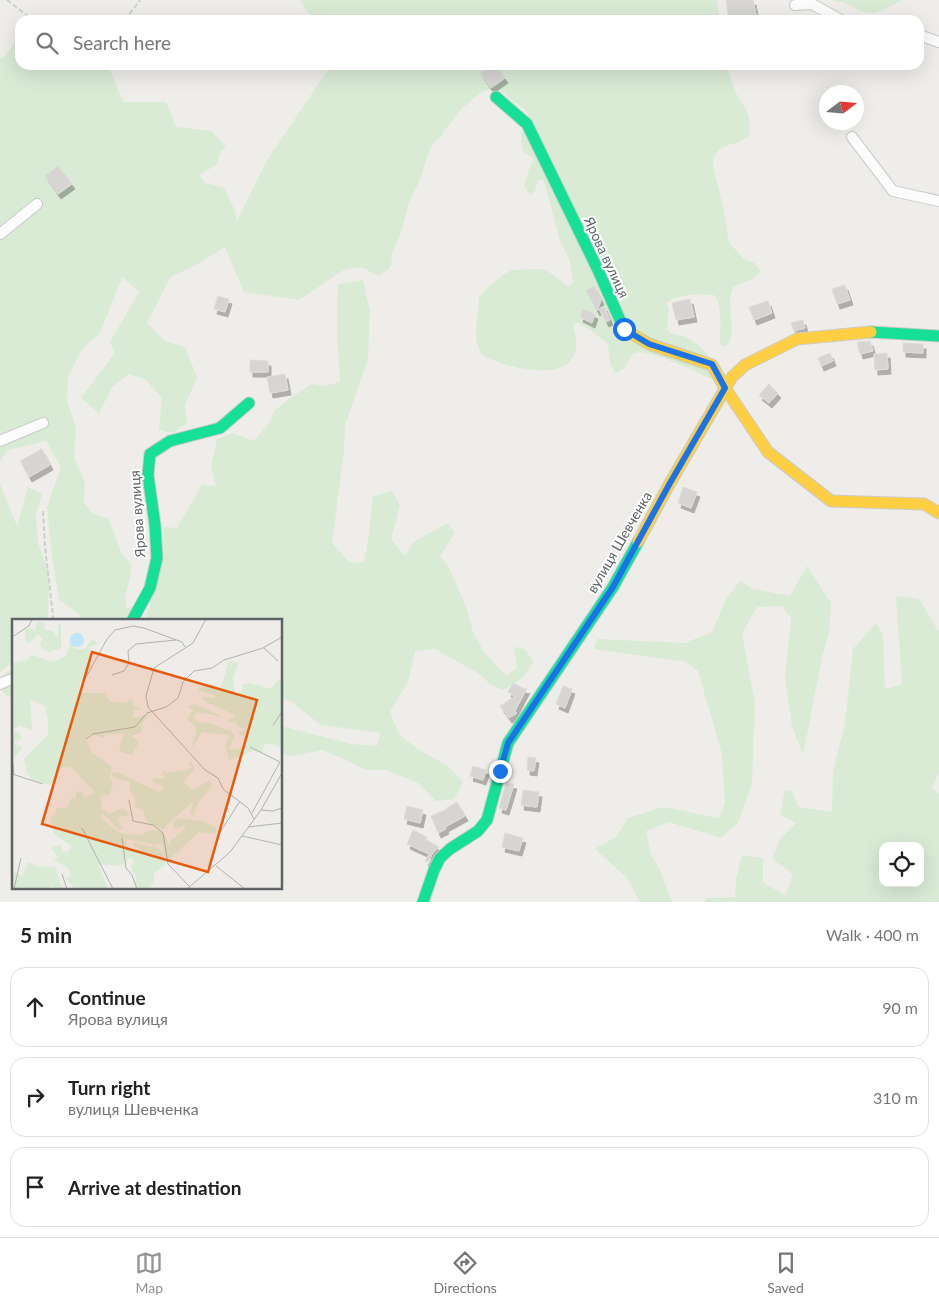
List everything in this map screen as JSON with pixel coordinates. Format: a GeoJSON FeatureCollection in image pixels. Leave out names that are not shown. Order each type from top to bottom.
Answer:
{"type":"FeatureCollection","features":[{"type":"Feature","properties":{"kind":"street"},"geometry":{"type":"LineString","coordinates":[[795,5],[812,4],[832,15]]}},
{"type":"Feature","properties":{"kind":"street"},"geometry":{"type":"LineString","coordinates":[[924,37],[939,42]]}},
{"type":"Feature","properties":{"kind":"street","name":"Ярова вулиця"},"geometry":{"type":"LineString","coordinates":[[496,97],[526,124],[598,270],[624,329],[649,344],[712,364],[725,388],[768,452],[831,501],[924,504],[939,513]]}},
{"type":"Feature","properties":{"kind":"street"},"geometry":{"type":"LineString","coordinates":[[852,137],[893,191],[939,201]]}},
{"type":"Feature","properties":{"kind":"street"},"geometry":{"type":"LineString","coordinates":[[0,234],[37,204]]}},
{"type":"Feature","properties":{"kind":"street","name":"вулиця Шевченка"},"geometry":{"type":"LineString","coordinates":[[423,902],[440,858],[450,849],[478,831],[487,820],[508,743],[613,587],[670,483],[732,378],[745,365],[797,338],[871,332],[939,336]]}},
{"type":"Feature","properties":{"kind":"street","name":"Ярова вулиця"},"geometry":{"type":"LineString","coordinates":[[133,619],[150,588],[156,558],[155,525],[148,475],[150,454],[170,441],[220,428],[249,403]]}},
{"type":"Feature","properties":{"kind":"street"},"geometry":{"type":"LineString","coordinates":[[0,441],[44,423]]}},
{"type":"Feature","properties":{"kind":"street"},"geometry":{"type":"LineString","coordinates":[[0,684],[12,679]]}},
{"type":"Feature","properties":{"kind":"path"},"geometry":{"type":"LineString","coordinates":[[8,0],[27,15]]}},
{"type":"Feature","properties":{"kind":"path"},"geometry":{"type":"LineString","coordinates":[[128,15],[140,0]]}},
{"type":"Feature","properties":{"kind":"path"},"geometry":{"type":"LineString","coordinates":[[43,511],[52,619]]}},
{"type":"Feature","properties":{"kind":"green space"},"geometry":{"type":"Polygon","coordinates":[[[300,0],[717,0],[718,15],[310,15],[300,0]]]}},
{"type":"Feature","properties":{"kind":"green space"},"geometry":{"type":"Polygon","coordinates":[[[832,0],[902,0],[882,10],[870,13],[832,0]]]}},
{"type":"Feature","properties":{"kind":"green space"},"geometry":{"type":"Polygon","coordinates":[[[15,43],[15,70],[110,70],[123,102],[166,102],[176,127],[211,131],[226,146],[220,152],[217,164],[200,175],[204,183],[224,187],[235,211],[237,221],[266,162],[328,70],[728,70],[737,95],[748,114],[750,123],[749,136],[719,150],[713,159],[714,170],[730,244],[744,259],[754,263],[761,271],[753,279],[733,287],[730,299],[732,332],[729,343],[725,347],[720,344],[720,311],[714,295],[695,294],[677,297],[666,303],[669,308],[667,329],[670,333],[686,337],[708,354],[714,374],[711,379],[673,362],[641,352],[633,354],[625,367],[616,373],[610,363],[608,344],[576,322],[573,327],[576,341],[575,354],[563,366],[553,370],[513,367],[489,359],[481,354],[476,332],[479,298],[499,278],[513,270],[541,269],[546,270],[568,286],[573,283],[570,261],[560,240],[543,180],[538,180],[535,191],[531,195],[524,186],[534,160],[534,158],[524,152],[521,140],[522,133],[529,121],[528,114],[505,93],[483,91],[462,108],[442,133],[443,135],[434,142],[429,151],[419,182],[409,202],[401,233],[392,254],[391,265],[389,269],[380,275],[364,268],[342,271],[299,300],[244,292],[225,247],[170,278],[147,323],[165,341],[185,347],[197,377],[185,405],[187,423],[172,433],[159,430],[162,398],[146,380],[129,374],[112,387],[99,413],[81,398],[115,353],[110,342],[139,292],[122,277],[100,333],[82,349],[68,376],[67,400],[76,428],[74,457],[85,483],[84,503],[93,514],[108,518],[122,554],[132,566],[125,599],[127,609],[138,604],[133,619],[81,619],[80,615],[59,600],[52,557],[47,507],[61,467],[46,441],[8,450],[0,461],[0,58],[5,56],[15,43]]]}},
{"type":"Feature","properties":{"kind":"green space"},"geometry":{"type":"Polygon","coordinates":[[[363,280],[370,312],[368,359],[345,425],[344,451],[332,543],[350,563],[364,562],[373,496],[392,491],[400,505],[391,539],[405,556],[413,542],[448,523],[455,533],[440,556],[449,567],[466,607],[473,632],[484,652],[506,676],[517,668],[514,647],[525,649],[533,662],[520,679],[502,690],[490,684],[478,673],[435,649],[415,651],[408,682],[390,711],[398,733],[416,748],[448,766],[463,782],[454,799],[436,801],[418,783],[386,770],[367,770],[323,750],[291,756],[282,754],[282,726],[351,744],[377,746],[381,733],[321,725],[290,701],[282,698],[282,619],[146,619],[162,559],[164,527],[177,528],[202,485],[216,486],[211,467],[217,439],[233,433],[254,441],[270,422],[274,411],[293,396],[312,384],[324,386],[340,382],[337,330],[338,284],[363,280]]]}},
{"type":"Feature","properties":{"kind":"green space"},"geometry":{"type":"Polygon","coordinates":[[[0,484],[17,526],[28,487],[42,494],[36,514],[38,543],[49,573],[47,619],[12,619],[12,663],[0,672],[0,484]]]}},
{"type":"Feature","properties":{"kind":"green space"},"geometry":{"type":"Polygon","coordinates":[[[807,566],[831,603],[829,633],[822,657],[803,755],[792,726],[785,678],[791,619],[782,606],[757,607],[742,633],[755,704],[752,783],[738,823],[721,838],[669,822],[646,831],[651,855],[659,868],[672,902],[640,902],[627,878],[595,849],[616,837],[628,818],[663,807],[719,818],[725,803],[722,754],[698,671],[686,662],[594,649],[597,639],[685,643],[712,632],[726,599],[741,580],[752,589],[790,596],[807,566]]]}},
{"type":"Feature","properties":{"kind":"green space"},"geometry":{"type":"Polygon","coordinates":[[[896,596],[919,599],[939,632],[939,772],[932,788],[939,794],[939,902],[705,902],[707,898],[735,897],[736,880],[742,855],[763,858],[763,882],[786,896],[793,874],[772,859],[780,839],[796,823],[780,814],[785,789],[792,791],[798,807],[832,812],[833,772],[845,724],[853,649],[876,623],[883,635],[885,689],[902,684],[896,596]]]}},
{"type":"Feature","properties":{"kind":"green space"},"geometry":{"type":"Polygon","coordinates":[[[12,668],[12,698],[2,691],[0,677],[12,668]]]}},
{"type":"Feature","properties":{"kind":"building"},"geometry":{"type":"Polygon","coordinates":[[[726,0],[753,0],[756,15],[728,15],[726,0]]]}},
{"type":"Feature","properties":{"kind":"building"},"geometry":{"type":"Polygon","coordinates":[[[484,70],[499,70],[505,78],[491,88],[480,73],[484,70]]]}},
{"type":"Feature","properties":{"kind":"building"},"geometry":{"type":"Polygon","coordinates":[[[58,166],[72,184],[58,194],[45,176],[58,166]]]}},
{"type":"Feature","properties":{"kind":"building"},"geometry":{"type":"Polygon","coordinates":[[[845,285],[850,300],[837,304],[832,289],[845,285]]]}},
{"type":"Feature","properties":{"kind":"building"},"geometry":{"type":"Polygon","coordinates":[[[594,286],[601,300],[597,311],[586,290],[594,286]]]}},
{"type":"Feature","properties":{"kind":"building"},"geometry":{"type":"Polygon","coordinates":[[[218,296],[229,299],[225,312],[214,309],[218,296]]]}},
{"type":"Feature","properties":{"kind":"building"},"geometry":{"type":"Polygon","coordinates":[[[690,299],[694,317],[676,320],[672,303],[690,299]]]}},
{"type":"Feature","properties":{"kind":"building"},"geometry":{"type":"Polygon","coordinates":[[[768,301],[772,313],[754,320],[749,307],[768,301]]]}},
{"type":"Feature","properties":{"kind":"building"},"geometry":{"type":"Polygon","coordinates":[[[604,306],[610,320],[606,322],[599,309],[604,306]]]}},
{"type":"Feature","properties":{"kind":"building"},"geometry":{"type":"Polygon","coordinates":[[[583,309],[595,314],[592,323],[580,317],[583,309]]]}},
{"type":"Feature","properties":{"kind":"building"},"geometry":{"type":"Polygon","coordinates":[[[803,320],[805,328],[794,331],[791,323],[803,320]]]}},
{"type":"Feature","properties":{"kind":"building"},"geometry":{"type":"Polygon","coordinates":[[[870,341],[873,351],[860,354],[857,342],[870,341]]]}},
{"type":"Feature","properties":{"kind":"building"},"geometry":{"type":"Polygon","coordinates":[[[903,343],[923,344],[923,353],[903,352],[903,343]]]}},
{"type":"Feature","properties":{"kind":"building"},"geometry":{"type":"Polygon","coordinates":[[[830,353],[833,361],[821,366],[818,358],[830,353]]]}},
{"type":"Feature","properties":{"kind":"building"},"geometry":{"type":"Polygon","coordinates":[[[887,353],[888,369],[875,370],[874,354],[887,353]]]}},
{"type":"Feature","properties":{"kind":"building"},"geometry":{"type":"Polygon","coordinates":[[[250,360],[268,361],[268,372],[250,372],[250,360]]]}},
{"type":"Feature","properties":{"kind":"building"},"geometry":{"type":"Polygon","coordinates":[[[285,374],[288,390],[270,393],[267,377],[285,374]]]}},
{"type":"Feature","properties":{"kind":"building"},"geometry":{"type":"Polygon","coordinates":[[[769,384],[778,393],[769,403],[759,395],[769,384]]]}},
{"type":"Feature","properties":{"kind":"building"},"geometry":{"type":"Polygon","coordinates":[[[42,449],[50,465],[29,477],[20,461],[42,449]]]}},
{"type":"Feature","properties":{"kind":"building"},"geometry":{"type":"Polygon","coordinates":[[[683,487],[697,492],[691,508],[678,503],[683,487]]]}},
{"type":"Feature","properties":{"kind":"building"},"geometry":{"type":"Polygon","coordinates":[[[513,683],[525,689],[527,688],[515,711],[517,713],[509,718],[500,706],[515,696],[508,692],[513,683]]]}},
{"type":"Feature","properties":{"kind":"building"},"geometry":{"type":"Polygon","coordinates":[[[563,686],[572,689],[565,708],[556,704],[563,686]]]}},
{"type":"Feature","properties":{"kind":"building"},"geometry":{"type":"Polygon","coordinates":[[[528,757],[536,758],[534,771],[527,770],[528,757]]]}},
{"type":"Feature","properties":{"kind":"building"},"geometry":{"type":"Polygon","coordinates":[[[473,766],[486,770],[483,780],[470,776],[473,766]]]}},
{"type":"Feature","properties":{"kind":"building"},"geometry":{"type":"Polygon","coordinates":[[[506,783],[514,784],[506,810],[499,808],[506,783]]]}},
{"type":"Feature","properties":{"kind":"building"},"geometry":{"type":"Polygon","coordinates":[[[523,790],[539,792],[537,807],[521,805],[523,790]]]}},
{"type":"Feature","properties":{"kind":"building"},"geometry":{"type":"Polygon","coordinates":[[[457,802],[465,816],[438,833],[431,816],[457,802]]]}},
{"type":"Feature","properties":{"kind":"building"},"geometry":{"type":"Polygon","coordinates":[[[407,806],[423,810],[420,823],[404,819],[407,806]]]}},
{"type":"Feature","properties":{"kind":"building"},"geometry":{"type":"Polygon","coordinates":[[[413,830],[428,838],[425,839],[439,847],[432,854],[428,862],[425,861],[429,854],[407,844],[413,830]]]}},
{"type":"Feature","properties":{"kind":"building"},"geometry":{"type":"Polygon","coordinates":[[[505,833],[523,838],[519,851],[502,847],[505,833]]]}},
{"type":"Feature","properties":{"kind":"traffic: fast"},"geometry":{"type":"LineString","coordinates":[[496,97],[527,124],[598,270],[624,329],[627,331]]}},
{"type":"Feature","properties":{"kind":"traffic: fast"},"geometry":{"type":"LineString","coordinates":[[871,332],[939,336]]}},
{"type":"Feature","properties":{"kind":"traffic: fast"},"geometry":{"type":"LineString","coordinates":[[133,619],[150,588],[157,558],[155,525],[148,475],[150,454],[170,441],[220,428],[249,403]]}},
{"type":"Feature","properties":{"kind":"traffic: fast"},"geometry":{"type":"LineString","coordinates":[[423,902],[440,858],[450,849],[478,831],[487,820],[508,743],[613,587],[638,542]]}},
{"type":"Feature","properties":{"kind":"traffic: slow"},"geometry":{"type":"LineString","coordinates":[[627,331],[649,344],[712,365],[725,388],[768,452],[831,501],[924,504],[939,513]]}},
{"type":"Feature","properties":{"kind":"traffic: slow"},"geometry":{"type":"LineString","coordinates":[[638,542],[732,377],[745,365],[797,339],[871,332]]}},
{"type":"Feature","properties":{"kind":"route"},"geometry":{"type":"LineString","coordinates":[[500,771],[508,743],[613,587],[725,388],[712,364],[649,344],[624,329]]}}]}
